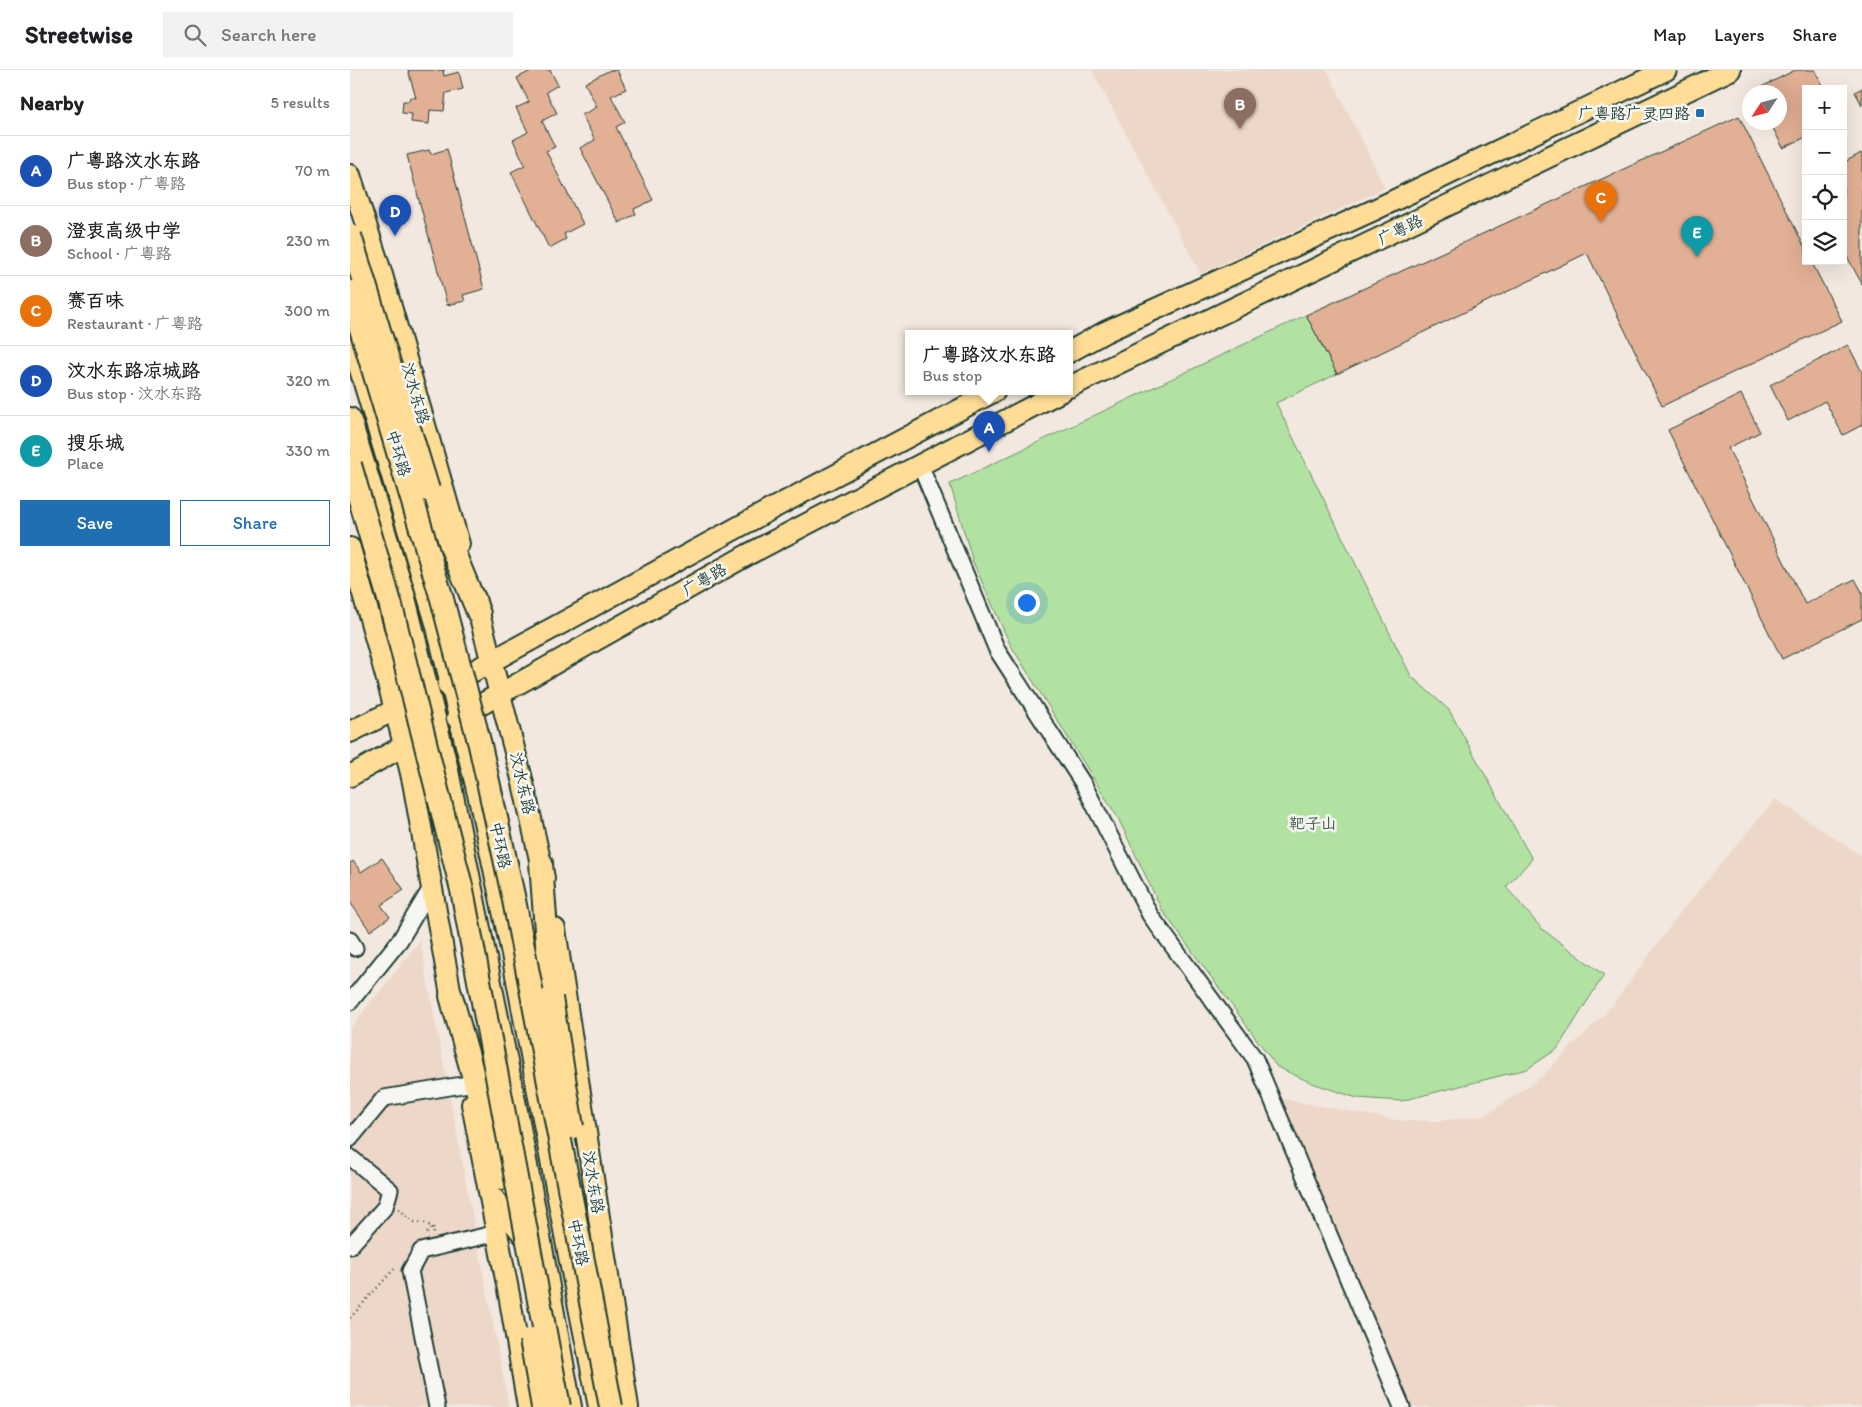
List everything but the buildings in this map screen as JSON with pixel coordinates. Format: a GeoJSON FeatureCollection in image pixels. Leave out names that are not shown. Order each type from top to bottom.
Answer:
{"type":"FeatureCollection","features":[{"type":"Feature","properties":{"kind":"highway"},"geometry":{"type":"LineString","coordinates":[[350,236],[428,490],[480,614]]}},
{"type":"Feature","properties":{"kind":"highway","name":"中环路"},"geometry":{"type":"LineString","coordinates":[[350,292],[442,599],[480,745],[514,900],[611,1407]]}},
{"type":"Feature","properties":{"kind":"highway"},"geometry":{"type":"LineString","coordinates":[[350,465],[394,616],[462,890],[559,1407]]}},
{"type":"Feature","properties":{"kind":"highway"},"geometry":{"type":"LineString","coordinates":[[541,862],[551,998],[618,1407]]}},
{"type":"Feature","properties":{"kind":"highway"},"geometry":{"type":"LineString","coordinates":[[451,996],[496,1185],[543,1407]]}},
{"type":"Feature","properties":{"kind":"main road","name":"广粤路"},"geometry":{"type":"LineString","coordinates":[[1073,350],[1105,332],[1374,210],[1666,70]]}},
{"type":"Feature","properties":{"kind":"main road","name":"广粤路"},"geometry":{"type":"LineString","coordinates":[[1073,385],[1730,70]]}},
{"type":"Feature","properties":{"kind":"main road","name":"汶水东路"},"geometry":{"type":"LineString","coordinates":[[350,175],[396,324],[480,614],[524,783],[555,927],[628,1407]]}},
{"type":"Feature","properties":{"kind":"main road"},"geometry":{"type":"LineString","coordinates":[[380,434],[396,324]]}},
{"type":"Feature","properties":{"kind":"main road"},"geometry":{"type":"LineString","coordinates":[[350,336],[415,549],[459,717],[498,886],[599,1407]]}},
{"type":"Feature","properties":{"kind":"main road","name":"广粤路"},"geometry":{"type":"LineString","coordinates":[[350,732],[492,662],[769,510],[987,395]]}},
{"type":"Feature","properties":{"kind":"main road","name":"广粤路"},"geometry":{"type":"LineString","coordinates":[[350,776],[500,695],[749,554],[974,435],[1054,395]]}},
{"type":"Feature","properties":{"kind":"main road"},"geometry":{"type":"LineString","coordinates":[[350,418],[403,590],[447,766],[484,942],[571,1407]]}},
{"type":"Feature","properties":{"kind":"main road"},"geometry":{"type":"LineString","coordinates":[[350,548],[397,709],[413,782],[468,1084],[496,1185],[497,1233],[528,1407]]}},
{"type":"Feature","properties":{"kind":"main road"},"geometry":{"type":"LineString","coordinates":[[523,1010],[574,1053]]}},
{"type":"Feature","properties":{"kind":"main road"},"geometry":{"type":"LineString","coordinates":[[496,1185],[543,1258]]}},
{"type":"Feature","properties":{"kind":"main road"},"geometry":{"type":"LineString","coordinates":[[522,1372],[552,1306]]}},
{"type":"Feature","properties":{"kind":"main road"},"geometry":{"type":"LineString","coordinates":[[592,1373],[613,1308]]}},
{"type":"Feature","properties":{"kind":"street"},"geometry":{"type":"LineString","coordinates":[[920,465],[997,650],[1084,785],[1150,915],[1255,1059],[1402,1407]]}},
{"type":"Feature","properties":{"kind":"street"},"geometry":{"type":"LineString","coordinates":[[350,1002],[400,940],[431,888]]}},
{"type":"Feature","properties":{"kind":"street"},"geometry":{"type":"LineString","coordinates":[[350,1139],[384,1098],[468,1084]]}},
{"type":"Feature","properties":{"kind":"street"},"geometry":{"type":"LineString","coordinates":[[350,1157],[390,1190],[385,1207],[350,1246]]}},
{"type":"Feature","properties":{"kind":"street"},"geometry":{"type":"LineString","coordinates":[[437,1407],[410,1271],[421,1252],[497,1233]]}},
{"type":"Feature","properties":{"kind":"path"},"geometry":{"type":"LineString","coordinates":[[426,1234],[433,1226]]}},
{"type":"Feature","properties":{"kind":"path"},"geometry":{"type":"LineString","coordinates":[[350,1318],[395,1268]]}},
{"type":"Feature","properties":{"kind":"shaded area"},"geometry":{"type":"Polygon","coordinates":[[[1092,70],[1327,70],[1385,188],[1201,274],[1092,70]]]}},
{"type":"Feature","properties":{"kind":"shaded area"},"geometry":{"type":"Polygon","coordinates":[[[1775,799],[1862,856],[1862,1407],[1402,1407],[1271,1097],[1402,1121],[1436,1121],[1485,1116],[1541,1077],[1612,1006],[1680,913],[1775,799]]]}},
{"type":"Feature","properties":{"kind":"shaded area"},"geometry":{"type":"Polygon","coordinates":[[[420,941],[509,1407],[350,1407],[350,1029],[420,941]]]}},
{"type":"Feature","properties":{"kind":"green space","name":"靶子山"},"geometry":{"type":"Polygon","coordinates":[[[1306,315],[1337,374],[1276,403],[1411,676],[1449,710],[1532,859],[1506,887],[1542,929],[1604,975],[1557,1049],[1527,1069],[1401,1101],[1357,1098],[1312,1083],[1277,1067],[1162,910],[1118,818],[1010,644],[973,562],[950,484],[1306,315]]]}},
{"type":"Feature","properties":{"kind":"place","name":"广粤路广灵四路"},"geometry":{"type":"Point","coordinates":[1700,113]}},
{"type":"Feature","properties":{"kind":"place","name":"澄衷高级中学"},"geometry":{"type":"Point","coordinates":[1240,129]}},
{"type":"Feature","properties":{"kind":"place","name":"赛百味"},"geometry":{"type":"Point","coordinates":[1601,222]}},
{"type":"Feature","properties":{"kind":"place","name":"汶水东路凉城路"},"geometry":{"type":"Point","coordinates":[395,236]}},
{"type":"Feature","properties":{"kind":"place","name":"搜乐城"},"geometry":{"type":"Point","coordinates":[1697,257]}},
{"type":"Feature","properties":{"kind":"place","name":"广粤路汶水东路"},"geometry":{"type":"Point","coordinates":[989,452]}}]}
